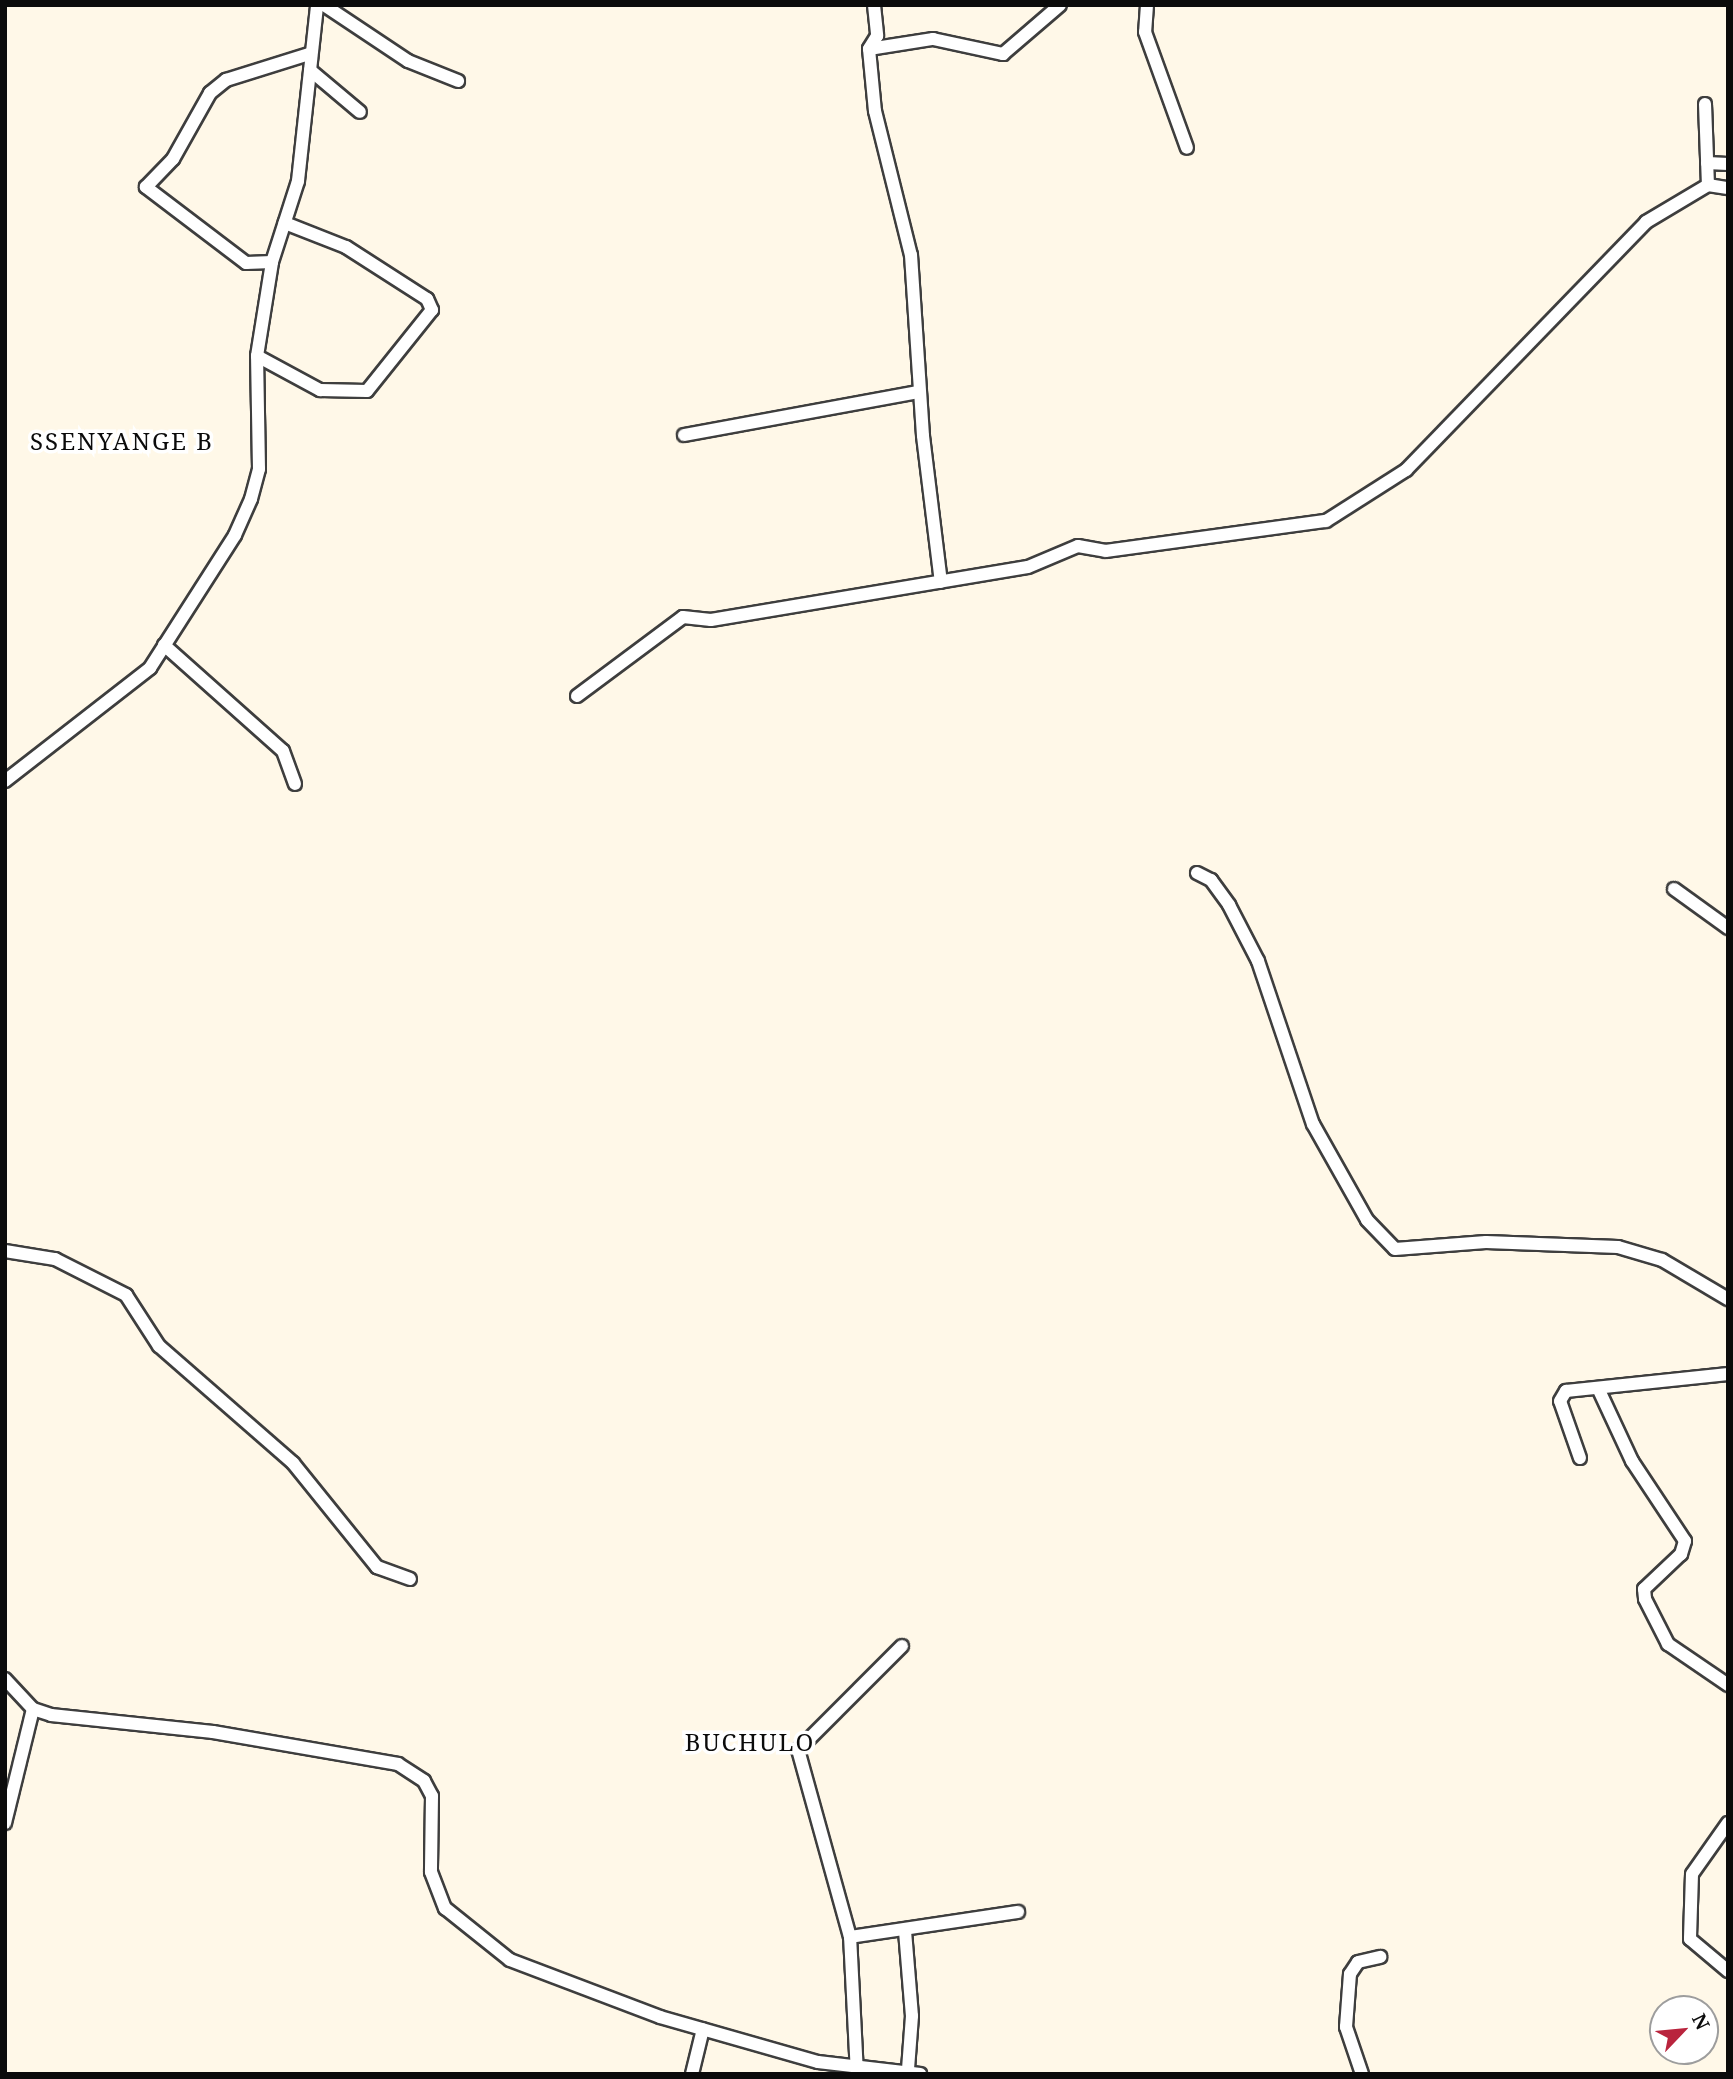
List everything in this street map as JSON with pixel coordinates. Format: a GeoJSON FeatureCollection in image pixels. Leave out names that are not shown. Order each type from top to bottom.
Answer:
{"type":"FeatureCollection","features":[{"type":"Feature","properties":{"kind":"street"},"geometry":{"type":"LineString","coordinates":[[5,781],[134,686],[236,536],[251,499],[259,469],[257,356],[272,262],[298,181],[310,70],[309,54],[317,5]]}},
{"type":"Feature","properties":{"kind":"street"},"geometry":{"type":"LineString","coordinates":[[324,5],[425,71],[458,81]]}},
{"type":"Feature","properties":{"kind":"street"},"geometry":{"type":"LineString","coordinates":[[874,5],[877,36],[869,49],[874,111],[911,255],[919,392],[941,582]]}},
{"type":"Feature","properties":{"kind":"street"},"geometry":{"type":"LineString","coordinates":[[869,49],[933,39],[1003,54],[1060,5]]}},
{"type":"Feature","properties":{"kind":"street"},"geometry":{"type":"LineString","coordinates":[[1147,5],[1144,32],[1187,148]]}},
{"type":"Feature","properties":{"kind":"street"},"geometry":{"type":"LineString","coordinates":[[272,262],[246,263],[146,187],[173,159],[210,93],[226,80],[309,54]]}},
{"type":"Feature","properties":{"kind":"street"},"geometry":{"type":"LineString","coordinates":[[310,70],[360,111]]}},
{"type":"Feature","properties":{"kind":"street"},"geometry":{"type":"LineString","coordinates":[[1706,104],[1708,185]]}},
{"type":"Feature","properties":{"kind":"street"},"geometry":{"type":"LineString","coordinates":[[1707,163],[1728,164]]}},
{"type":"Feature","properties":{"kind":"street"},"geometry":{"type":"LineString","coordinates":[[577,696],[683,617],[711,620],[1028,567],[1078,546],[1120,550],[1314,525],[1339,515],[1406,470],[1646,222],[1708,185],[1728,188]]}},
{"type":"Feature","properties":{"kind":"street"},"geometry":{"type":"LineString","coordinates":[[257,356],[320,390],[367,391],[432,310],[420,294],[346,247],[285,223]]}},
{"type":"Feature","properties":{"kind":"street"},"geometry":{"type":"LineString","coordinates":[[684,435],[919,392]]}},
{"type":"Feature","properties":{"kind":"street"},"geometry":{"type":"LineString","coordinates":[[164,645],[283,751],[295,784]]}},
{"type":"Feature","properties":{"kind":"street"},"geometry":{"type":"LineString","coordinates":[[1197,873],[1217,888],[1258,961],[1313,1124],[1367,1220],[1395,1249],[1486,1242],[1618,1247],[1662,1260],[1728,1298]]}},
{"type":"Feature","properties":{"kind":"street"},"geometry":{"type":"LineString","coordinates":[[1674,889],[1728,928]]}},
{"type":"Feature","properties":{"kind":"street"},"geometry":{"type":"LineString","coordinates":[[5,1251],[55,1259],[126,1295],[159,1346],[293,1464],[377,1567],[410,1578]]}},
{"type":"Feature","properties":{"kind":"street"},"geometry":{"type":"LineString","coordinates":[[1580,1458],[1561,1395],[1598,1388],[1728,1374]]}},
{"type":"Feature","properties":{"kind":"street"},"geometry":{"type":"LineString","coordinates":[[1598,1388],[1632,1461],[1685,1541],[1642,1594],[1668,1644],[1728,1685]]}},
{"type":"Feature","properties":{"kind":"street"},"geometry":{"type":"LineString","coordinates":[[857,2071],[850,1937],[798,1750],[902,1646]]}},
{"type":"Feature","properties":{"kind":"street"},"geometry":{"type":"LineString","coordinates":[[5,1679],[33,1709],[398,1764],[424,1781],[432,1796],[431,1872],[445,1908],[534,1973],[703,2029],[857,2071],[914,2071],[905,1931]]}},
{"type":"Feature","properties":{"kind":"street"},"geometry":{"type":"LineString","coordinates":[[5,1822],[33,1709]]}},
{"type":"Feature","properties":{"kind":"street"},"geometry":{"type":"LineString","coordinates":[[1728,1823],[1692,1874],[1690,1940],[1728,1971]]}},
{"type":"Feature","properties":{"kind":"street"},"geometry":{"type":"LineString","coordinates":[[850,1937],[905,1931],[1018,1912]]}},
{"type":"Feature","properties":{"kind":"street"},"geometry":{"type":"LineString","coordinates":[[1362,2074],[1346,2027],[1350,1974],[1358,1962],[1381,1958]]}},
{"type":"Feature","properties":{"kind":"street"},"geometry":{"type":"LineString","coordinates":[[692,2074],[703,2029]]}},
{"type":"Feature","properties":{"kind":"district","name":"SSENYANGE B"},"geometry":{"type":"Point","coordinates":[122,441]}},
{"type":"Feature","properties":{"kind":"district","name":"BUCHULO"},"geometry":{"type":"Point","coordinates":[750,1742]}}]}
